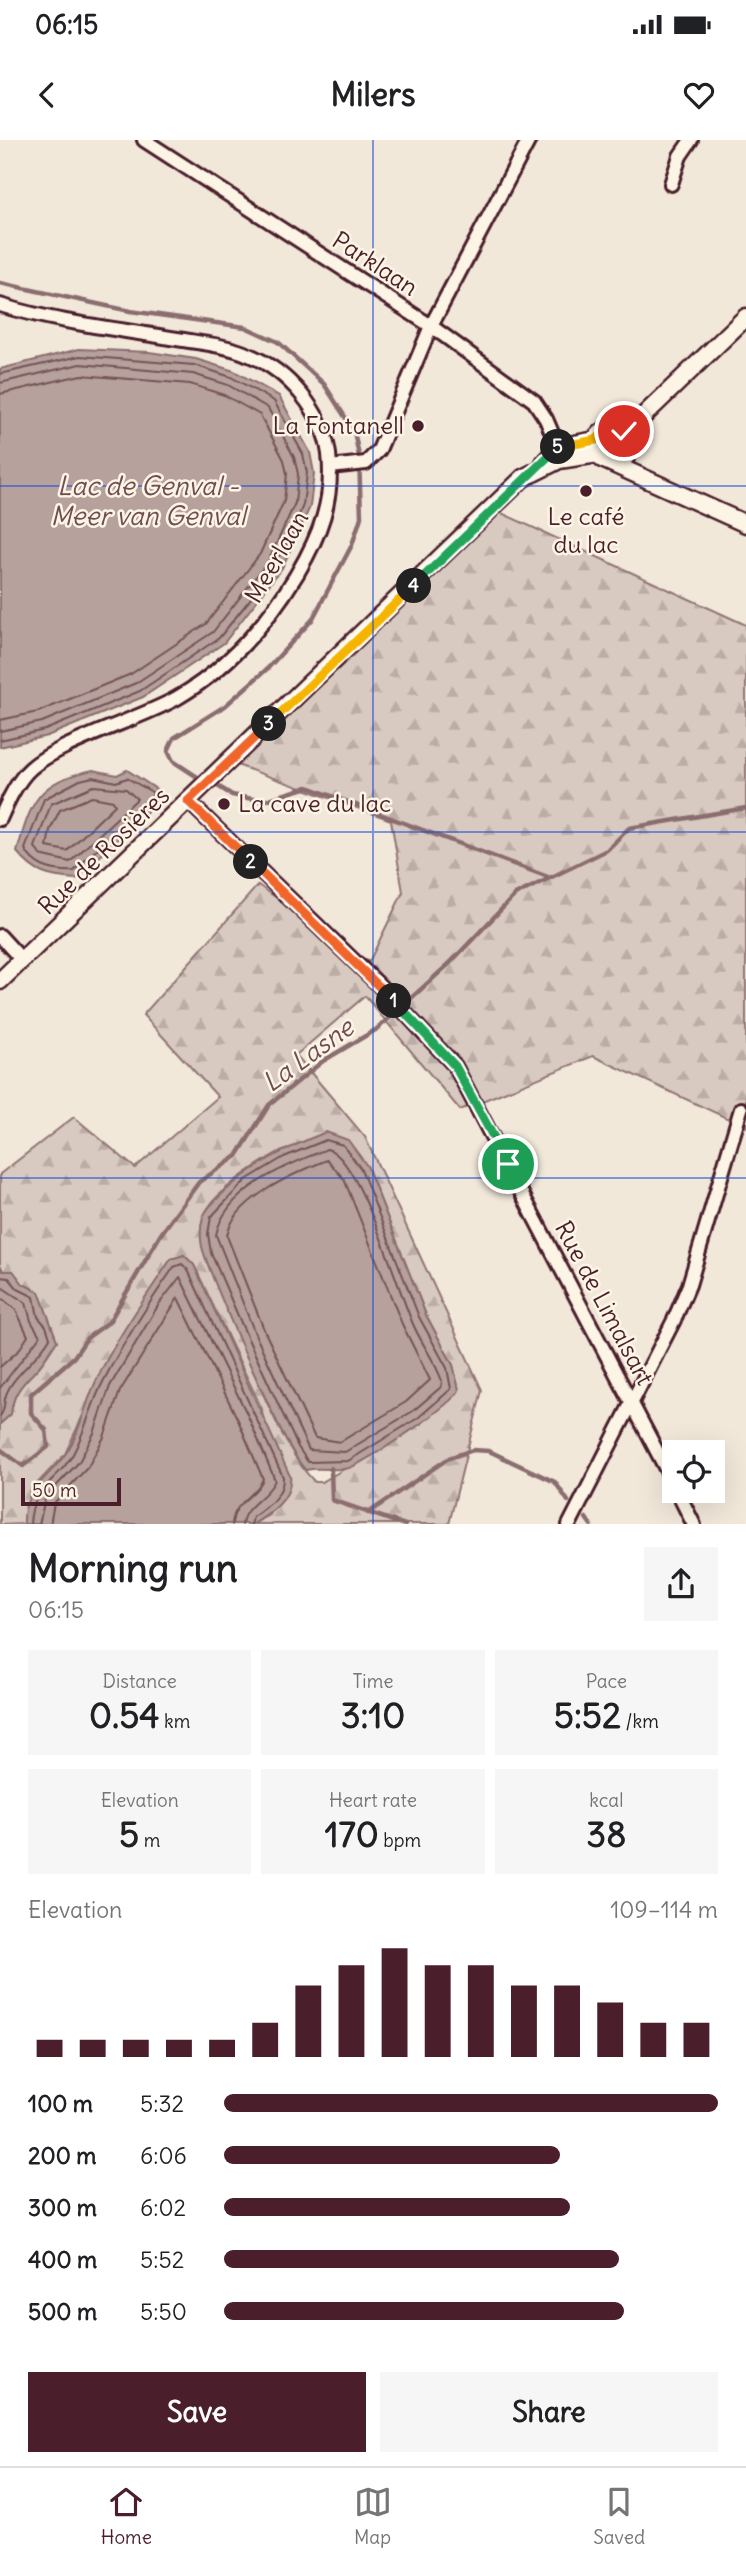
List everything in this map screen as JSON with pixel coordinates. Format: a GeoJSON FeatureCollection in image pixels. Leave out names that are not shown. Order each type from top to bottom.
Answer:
{"type":"FeatureCollection","features":[{"type":"Feature","properties":{"kind":"street","name":"Parklaan"},"geometry":{"type":"LineString","coordinates":[[144,140],[431,326],[534,401],[546,419],[558,447]]}},
{"type":"Feature","properties":{"kind":"street"},"geometry":{"type":"LineString","coordinates":[[330,467],[366,463],[379,450],[431,326],[529,140]]}},
{"type":"Feature","properties":{"kind":"street"},"geometry":{"type":"LineString","coordinates":[[671,184],[680,156],[691,140]]}},
{"type":"Feature","properties":{"kind":"street","name":"Meerlaan"},"geometry":{"type":"LineString","coordinates":[[0,305],[70,323],[210,345],[249,355],[272,368],[295,387],[312,408],[328,447],[330,467],[326,515],[311,550],[276,609],[250,640],[178,698],[131,722],[68,747],[27,771],[13,790],[0,819]]}},
{"type":"Feature","properties":{"kind":"street"},"geometry":{"type":"LineString","coordinates":[[615,463],[637,422],[746,317]]}},
{"type":"Feature","properties":{"kind":"street"},"geometry":{"type":"LineString","coordinates":[[657,483],[626,440],[603,431],[597,447],[602,459],[746,524]]}},
{"type":"Feature","properties":{"kind":"street"},"geometry":{"type":"LineString","coordinates":[[540,467],[558,447],[597,447]]}},
{"type":"Feature","properties":{"kind":"street"},"geometry":{"type":"LineString","coordinates":[[540,467],[597,447]]}},
{"type":"Feature","properties":{"kind":"street","name":"Rue de Rosières"},"geometry":{"type":"LineString","coordinates":[[0,981],[523,478],[540,467]]}},
{"type":"Feature","properties":{"kind":"street","name":"Rue de Limalsart"},"geometry":{"type":"LineString","coordinates":[[188,801],[378,984],[455,1066],[662,1461]]}},
{"type":"Feature","properties":{"kind":"street"},"geometry":{"type":"LineString","coordinates":[[0,936],[22,960]]}},
{"type":"Feature","properties":{"kind":"street"},"geometry":{"type":"LineString","coordinates":[[569,1524],[632,1403],[688,1285],[741,1109]]}},
{"type":"Feature","properties":{"kind":"street"},"geometry":{"type":"LineString","coordinates":[[683,1503],[694,1524]]}},
{"type":"Feature","properties":{"kind":"green space"},"geometry":{"type":"Polygon","coordinates":[[[486,506],[746,625],[746,1127],[593,1056],[460,1110],[365,996],[296,1055],[365,1137],[482,1390],[449,1524],[253,1524],[270,1515],[262,1409],[194,1265],[184,1255],[171,1259],[117,1342],[65,1454],[31,1490],[24,1524],[0,1524],[0,1424],[11,1414],[20,1388],[41,1365],[57,1341],[39,1292],[23,1284],[13,1271],[3,1271],[0,1265],[0,1174],[74,1117],[135,1168],[218,1097],[143,1015],[258,885],[369,962],[403,892],[391,820],[237,765],[486,506]],[[280,1151],[227,1188],[209,1206],[204,1216],[201,1234],[204,1252],[254,1374],[290,1448],[315,1482],[322,1482],[422,1423],[459,1390],[453,1365],[426,1315],[367,1166],[280,1151]]]}},
{"type":"Feature","properties":{"kind":"water","name":"Lac de Genval - Meer van Genval"},"geometry":{"type":"Polygon","coordinates":[[[79,349],[149,352],[196,359],[234,371],[279,396],[310,452],[314,473],[310,507],[282,568],[224,643],[143,697],[47,736],[0,747],[0,369],[79,349]]]}},
{"type":"Feature","properties":{"kind":"water"},"geometry":{"type":"Polygon","coordinates":[[[93,770],[117,775],[127,770],[165,795],[76,879],[36,870],[17,852],[32,807],[39,796],[59,781],[93,770]]]}},
{"type":"Feature","properties":{"kind":"water"},"geometry":{"type":"Polygon","coordinates":[[[326,1132],[348,1140],[367,1166],[426,1315],[453,1365],[459,1390],[426,1420],[358,1464],[344,1469],[306,1470],[283,1433],[233,1327],[202,1247],[201,1231],[207,1210],[245,1175],[283,1151],[326,1132]]]}},
{"type":"Feature","properties":{"kind":"water"},"geometry":{"type":"Polygon","coordinates":[[[184,1255],[194,1265],[290,1476],[290,1484],[284,1498],[273,1510],[253,1524],[24,1524],[27,1502],[71,1444],[97,1379],[122,1333],[171,1259],[184,1255]]]}},
{"type":"Feature","properties":{"kind":"water"},"geometry":{"type":"Polygon","coordinates":[[[0,1265],[3,1271],[13,1271],[23,1284],[39,1292],[57,1341],[41,1365],[20,1388],[11,1414],[0,1424],[0,1265]]]}},
{"type":"Feature","properties":{"kind":"waterway"},"geometry":{"type":"LineString","coordinates":[[0,283],[130,311],[245,327],[278,342],[324,384],[354,431],[359,456],[361,517],[352,545],[312,620],[268,668],[225,706],[174,738],[168,751],[173,761],[199,778]]}},
{"type":"Feature","properties":{"kind":"waterway"},"geometry":{"type":"LineString","coordinates":[[216,785],[232,795],[263,801],[308,787],[548,877]]}},
{"type":"Feature","properties":{"kind":"waterway","name":"La Lasne"},"geometry":{"type":"LineString","coordinates":[[0,1449],[23,1466],[48,1447],[46,1430],[31,1413],[31,1394],[74,1357],[87,1338],[109,1322],[161,1234],[199,1182],[237,1156],[269,1105],[323,1061],[377,1029],[450,963],[515,895],[607,850],[629,828],[746,808]]}},
{"type":"Feature","properties":{"kind":"waterway"},"geometry":{"type":"LineString","coordinates":[[368,1513],[449,1458],[473,1450],[489,1451],[555,1482],[568,1501]]}},
{"type":"Feature","properties":{"kind":"waterway"},"geometry":{"type":"LineString","coordinates":[[331,1468],[332,1500],[402,1524]]}},
{"type":"Feature","properties":{"kind":"waterway"},"geometry":{"type":"LineString","coordinates":[[586,1518],[590,1524]]}},
{"type":"Feature","properties":{"kind":"place","name":"La Fontanell"},"geometry":{"type":"Point","coordinates":[418,426]}},
{"type":"Feature","properties":{"kind":"place","name":"Le café du lac"},"geometry":{"type":"Point","coordinates":[586,491]}},
{"type":"Feature","properties":{"kind":"place","name":"La cave du lac"},"geometry":{"type":"Point","coordinates":[224,804]}},
{"type":"Feature","properties":{"kind":"route"},"geometry":{"type":"LineString","coordinates":[[508,1164],[455,1066],[378,984],[188,801],[558,447],[596,440],[608,428],[624,431]]}}]}
